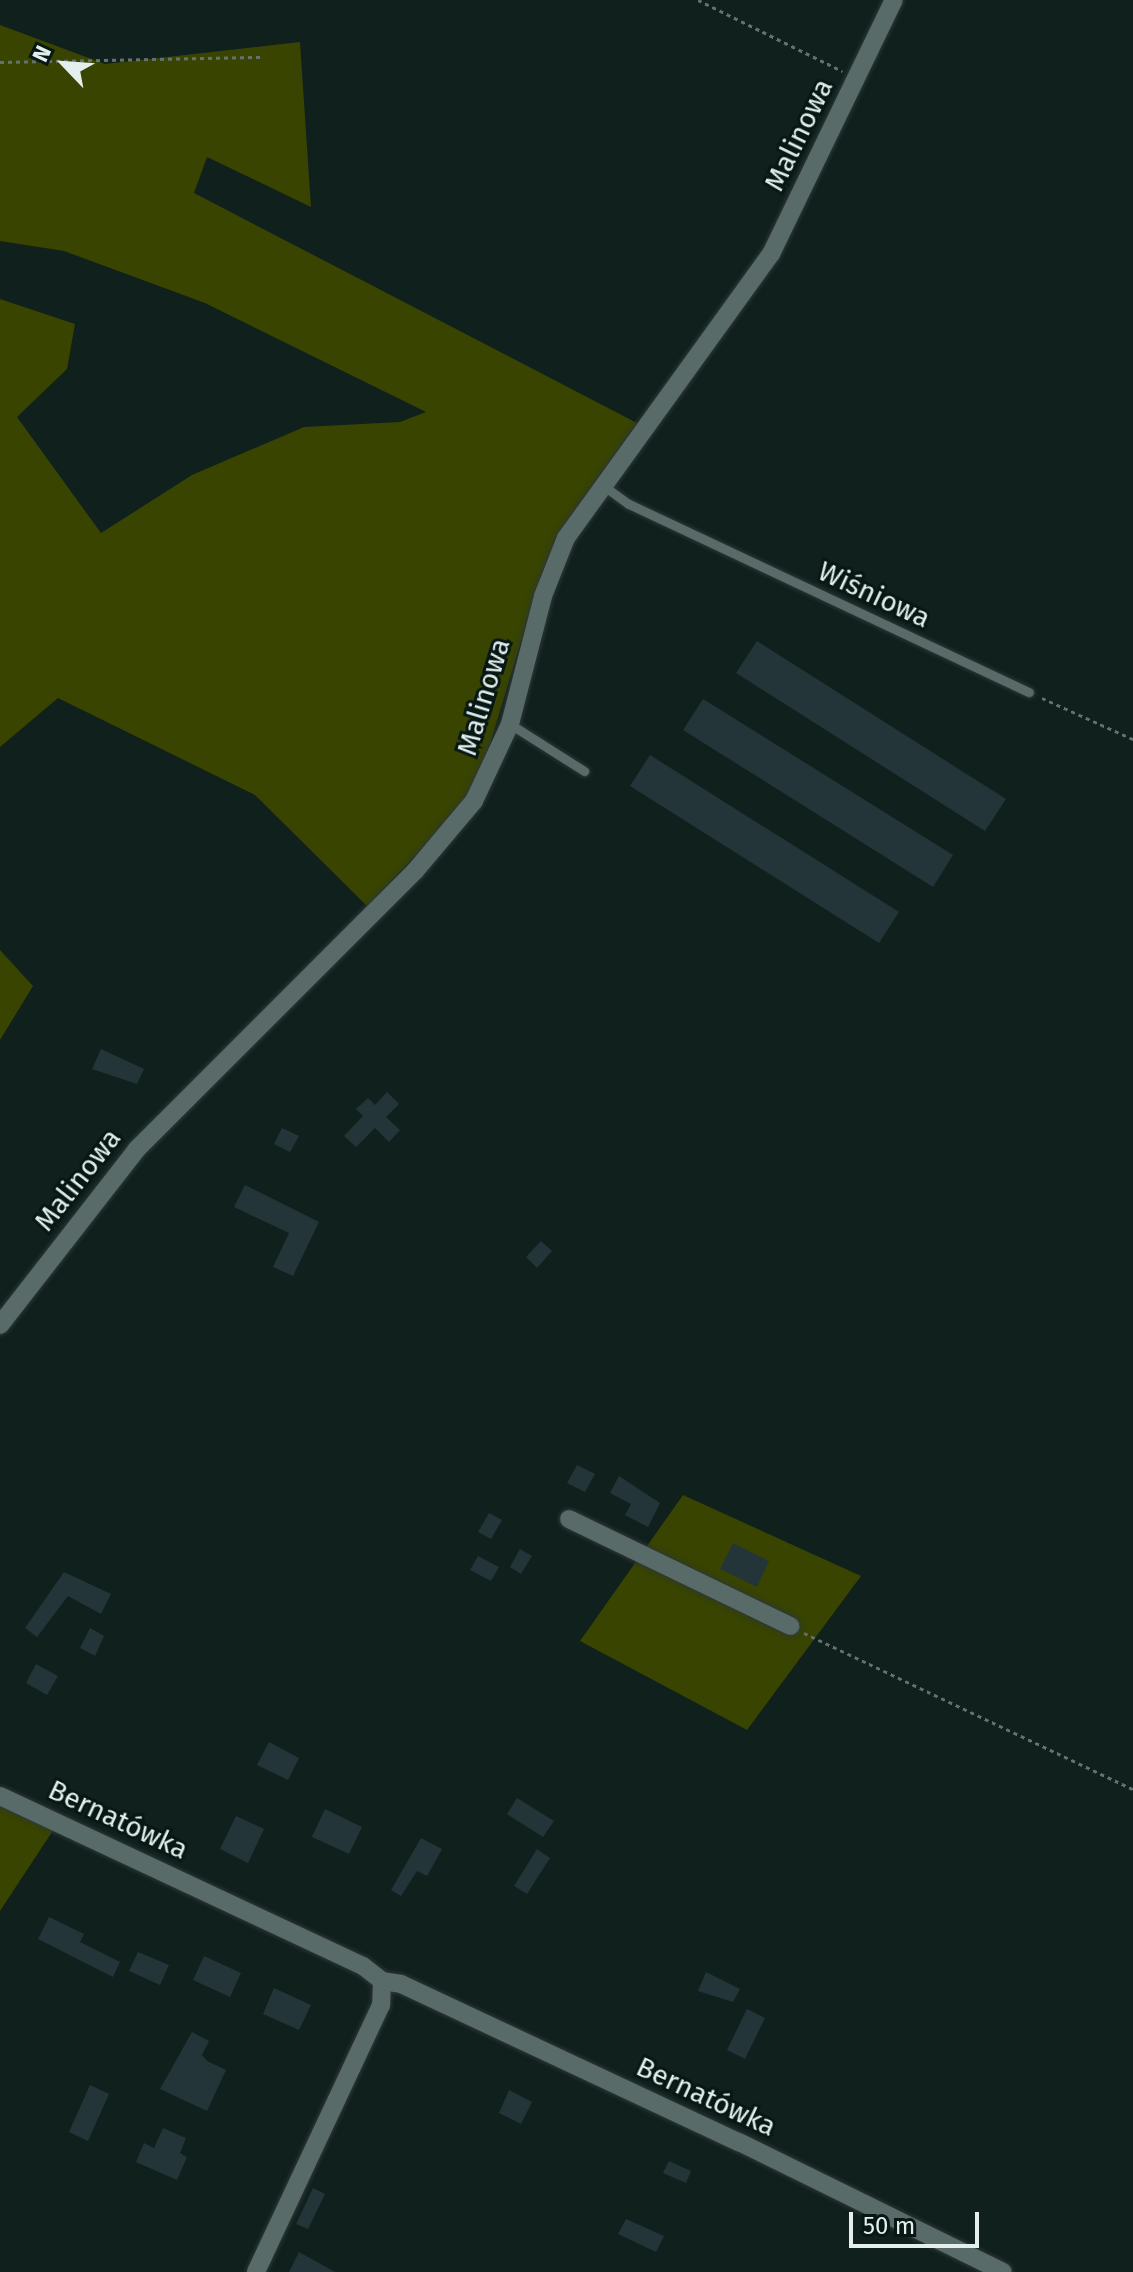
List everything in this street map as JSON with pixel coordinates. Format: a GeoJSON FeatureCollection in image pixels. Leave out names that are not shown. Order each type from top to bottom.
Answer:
{"type":"FeatureCollection","features":[{"type":"Feature","properties":{"kind":"street","name":"Malinowa"},"geometry":{"type":"LineString","coordinates":[[0,1325],[151,1134],[453,830],[483,786],[510,724],[549,578],[601,484],[760,272],[894,0]]}},
{"type":"Feature","properties":{"kind":"street"},"geometry":{"type":"LineString","coordinates":[[569,1519],[790,1626]]}},
{"type":"Feature","properties":{"kind":"street","name":"Bernatówka"},"geometry":{"type":"LineString","coordinates":[[0,1796],[363,1966],[382,1981],[401,1984],[726,2136],[1003,2272]]}},
{"type":"Feature","properties":{"kind":"street"},"geometry":{"type":"LineString","coordinates":[[256,2272],[381,2005],[382,1981]]}},
{"type":"Feature","properties":{"kind":"lane","name":"Wiśniowa"},"geometry":{"type":"LineString","coordinates":[[601,484],[629,504],[1029,692]]}},
{"type":"Feature","properties":{"kind":"lane"},"geometry":{"type":"LineString","coordinates":[[510,724],[584,771]]}},
{"type":"Feature","properties":{"kind":"path"},"geometry":{"type":"LineString","coordinates":[[698,0],[857,78]]}},
{"type":"Feature","properties":{"kind":"path"},"geometry":{"type":"LineString","coordinates":[[0,62],[262,57]]}},
{"type":"Feature","properties":{"kind":"path"},"geometry":{"type":"LineString","coordinates":[[1029,692],[1133,739]]}},
{"type":"Feature","properties":{"kind":"path"},"geometry":{"type":"LineString","coordinates":[[790,1626],[1133,1789]]}},
{"type":"Feature","properties":{"kind":"green space"},"geometry":{"type":"Polygon","coordinates":[[[0,25],[105,64],[300,42],[311,207],[207,157],[194,193],[637,423],[568,519],[542,572],[481,774],[454,815],[367,906],[255,795],[58,698],[0,747],[0,299],[75,324],[67,369],[17,417],[101,533],[192,475],[304,427],[400,422],[426,412],[205,303],[64,251],[0,241],[0,25]]]}},
{"type":"Feature","properties":{"kind":"green space"},"geometry":{"type":"Polygon","coordinates":[[[0,950],[33,986],[0,1040],[0,950]]]}},
{"type":"Feature","properties":{"kind":"green space"},"geometry":{"type":"Polygon","coordinates":[[[683,1495],[861,1576],[747,1730],[580,1641],[683,1495]]]}},
{"type":"Feature","properties":{"kind":"green space"},"geometry":{"type":"Polygon","coordinates":[[[0,1804],[54,1829],[0,1911],[0,1804]]]}},
{"type":"Feature","properties":{"kind":"building"},"geometry":{"type":"Polygon","coordinates":[[[757,641],[1006,799],[985,831],[736,673],[757,641]]]}},
{"type":"Feature","properties":{"kind":"building"},"geometry":{"type":"Polygon","coordinates":[[[703,699],[953,855],[933,887],[683,730],[703,699]]]}},
{"type":"Feature","properties":{"kind":"building"},"geometry":{"type":"Polygon","coordinates":[[[650,755],[899,912],[879,943],[630,786],[650,755]]]}},
{"type":"Feature","properties":{"kind":"building"},"geometry":{"type":"Polygon","coordinates":[[[101,1049],[144,1069],[137,1084],[92,1069],[101,1049]]]}},
{"type":"Feature","properties":{"kind":"building"},"geometry":{"type":"Polygon","coordinates":[[[387,1092],[399,1104],[386,1117],[400,1130],[389,1142],[375,1128],[356,1147],[344,1136],[363,1116],[356,1109],[368,1098],[375,1105],[387,1092]]]}},
{"type":"Feature","properties":{"kind":"building"},"geometry":{"type":"Polygon","coordinates":[[[282,1128],[299,1136],[290,1152],[274,1144],[282,1128]]]}},
{"type":"Feature","properties":{"kind":"building"},"geometry":{"type":"Polygon","coordinates":[[[245,1185],[319,1222],[293,1276],[273,1267],[289,1233],[234,1207],[245,1185]]]}},
{"type":"Feature","properties":{"kind":"building"},"geometry":{"type":"Polygon","coordinates":[[[541,1241],[552,1251],[537,1268],[526,1257],[541,1241]]]}},
{"type":"Feature","properties":{"kind":"building"},"geometry":{"type":"Polygon","coordinates":[[[577,1465],[595,1474],[585,1492],[567,1483],[577,1465]]]}},
{"type":"Feature","properties":{"kind":"building"},"geometry":{"type":"Polygon","coordinates":[[[619,1476],[660,1503],[648,1527],[625,1515],[631,1504],[610,1493],[619,1476]]]}},
{"type":"Feature","properties":{"kind":"building"},"geometry":{"type":"Polygon","coordinates":[[[489,1513],[502,1520],[491,1539],[478,1532],[489,1513]]]}},
{"type":"Feature","properties":{"kind":"building"},"geometry":{"type":"Polygon","coordinates":[[[733,1543],[769,1561],[757,1587],[720,1569],[733,1543]]]}},
{"type":"Feature","properties":{"kind":"building"},"geometry":{"type":"Polygon","coordinates":[[[520,1549],[532,1556],[521,1574],[510,1567],[520,1549]]]}},
{"type":"Feature","properties":{"kind":"building"},"geometry":{"type":"Polygon","coordinates":[[[478,1556],[499,1567],[491,1581],[470,1570],[478,1556]]]}},
{"type":"Feature","properties":{"kind":"building"},"geometry":{"type":"Polygon","coordinates":[[[64,1572],[111,1594],[101,1614],[68,1596],[37,1637],[25,1628],[64,1572]]]}},
{"type":"Feature","properties":{"kind":"building"},"geometry":{"type":"Polygon","coordinates":[[[90,1628],[104,1636],[95,1656],[80,1648],[90,1628]]]}},
{"type":"Feature","properties":{"kind":"building"},"geometry":{"type":"Polygon","coordinates":[[[36,1664],[58,1676],[47,1695],[26,1683],[36,1664]]]}},
{"type":"Feature","properties":{"kind":"building"},"geometry":{"type":"Polygon","coordinates":[[[269,1742],[299,1758],[288,1780],[257,1765],[269,1742]]]}},
{"type":"Feature","properties":{"kind":"building"},"geometry":{"type":"Polygon","coordinates":[[[517,1798],[554,1821],[543,1837],[507,1814],[517,1798]]]}},
{"type":"Feature","properties":{"kind":"building"},"geometry":{"type":"Polygon","coordinates":[[[325,1809],[362,1827],[349,1854],[312,1837],[325,1809]]]}},
{"type":"Feature","properties":{"kind":"building"},"geometry":{"type":"Polygon","coordinates":[[[236,1816],[264,1829],[248,1863],[220,1849],[236,1816]]]}},
{"type":"Feature","properties":{"kind":"building"},"geometry":{"type":"Polygon","coordinates":[[[421,1838],[442,1849],[427,1876],[417,1871],[401,1896],[391,1890],[421,1838]]]}},
{"type":"Feature","properties":{"kind":"building"},"geometry":{"type":"Polygon","coordinates":[[[537,1849],[550,1858],[527,1894],[514,1886],[537,1849]]]}},
{"type":"Feature","properties":{"kind":"building"},"geometry":{"type":"Polygon","coordinates":[[[49,1917],[84,1934],[80,1942],[120,1962],[113,1977],[38,1939],[49,1917]]]}},
{"type":"Feature","properties":{"kind":"building"},"geometry":{"type":"Polygon","coordinates":[[[138,1952],[169,1965],[160,1985],[129,1971],[138,1952]]]}},
{"type":"Feature","properties":{"kind":"building"},"geometry":{"type":"Polygon","coordinates":[[[204,1956],[241,1973],[230,1997],[193,1980],[204,1956]]]}},
{"type":"Feature","properties":{"kind":"building"},"geometry":{"type":"Polygon","coordinates":[[[706,1972],[740,1989],[733,2002],[698,1991],[706,1972]]]}},
{"type":"Feature","properties":{"kind":"building"},"geometry":{"type":"Polygon","coordinates":[[[274,1988],[311,2005],[299,2030],[263,2014],[274,1988]]]}},
{"type":"Feature","properties":{"kind":"building"},"geometry":{"type":"Polygon","coordinates":[[[747,2009],[765,2018],[745,2059],[727,2050],[747,2009]]]}},
{"type":"Feature","properties":{"kind":"building"},"geometry":{"type":"Polygon","coordinates":[[[192,2032],[209,2041],[202,2055],[207,2061],[226,2070],[207,2111],[160,2089],[192,2032]]]}},
{"type":"Feature","properties":{"kind":"building"},"geometry":{"type":"Polygon","coordinates":[[[90,2085],[109,2094],[88,2141],[69,2132],[90,2085]]]}},
{"type":"Feature","properties":{"kind":"building"},"geometry":{"type":"Polygon","coordinates":[[[509,2090],[532,2102],[521,2124],[499,2113],[509,2090]]]}},
{"type":"Feature","properties":{"kind":"building"},"geometry":{"type":"Polygon","coordinates":[[[163,2128],[186,2138],[180,2153],[187,2157],[177,2180],[136,2162],[144,2143],[154,2148],[163,2128]]]}},
{"type":"Feature","properties":{"kind":"building"},"geometry":{"type":"Polygon","coordinates":[[[669,2161],[691,2171],[686,2183],[663,2173],[669,2161]]]}},
{"type":"Feature","properties":{"kind":"building"},"geometry":{"type":"Polygon","coordinates":[[[313,2188],[325,2194],[308,2229],[296,2224],[313,2188]]]}},
{"type":"Feature","properties":{"kind":"building"},"geometry":{"type":"Polygon","coordinates":[[[626,2219],[664,2236],[656,2252],[618,2234],[626,2219]]]}},
{"type":"Feature","properties":{"kind":"building"},"geometry":{"type":"Polygon","coordinates":[[[299,2252],[335,2272],[289,2272],[299,2252]]]}}]}
